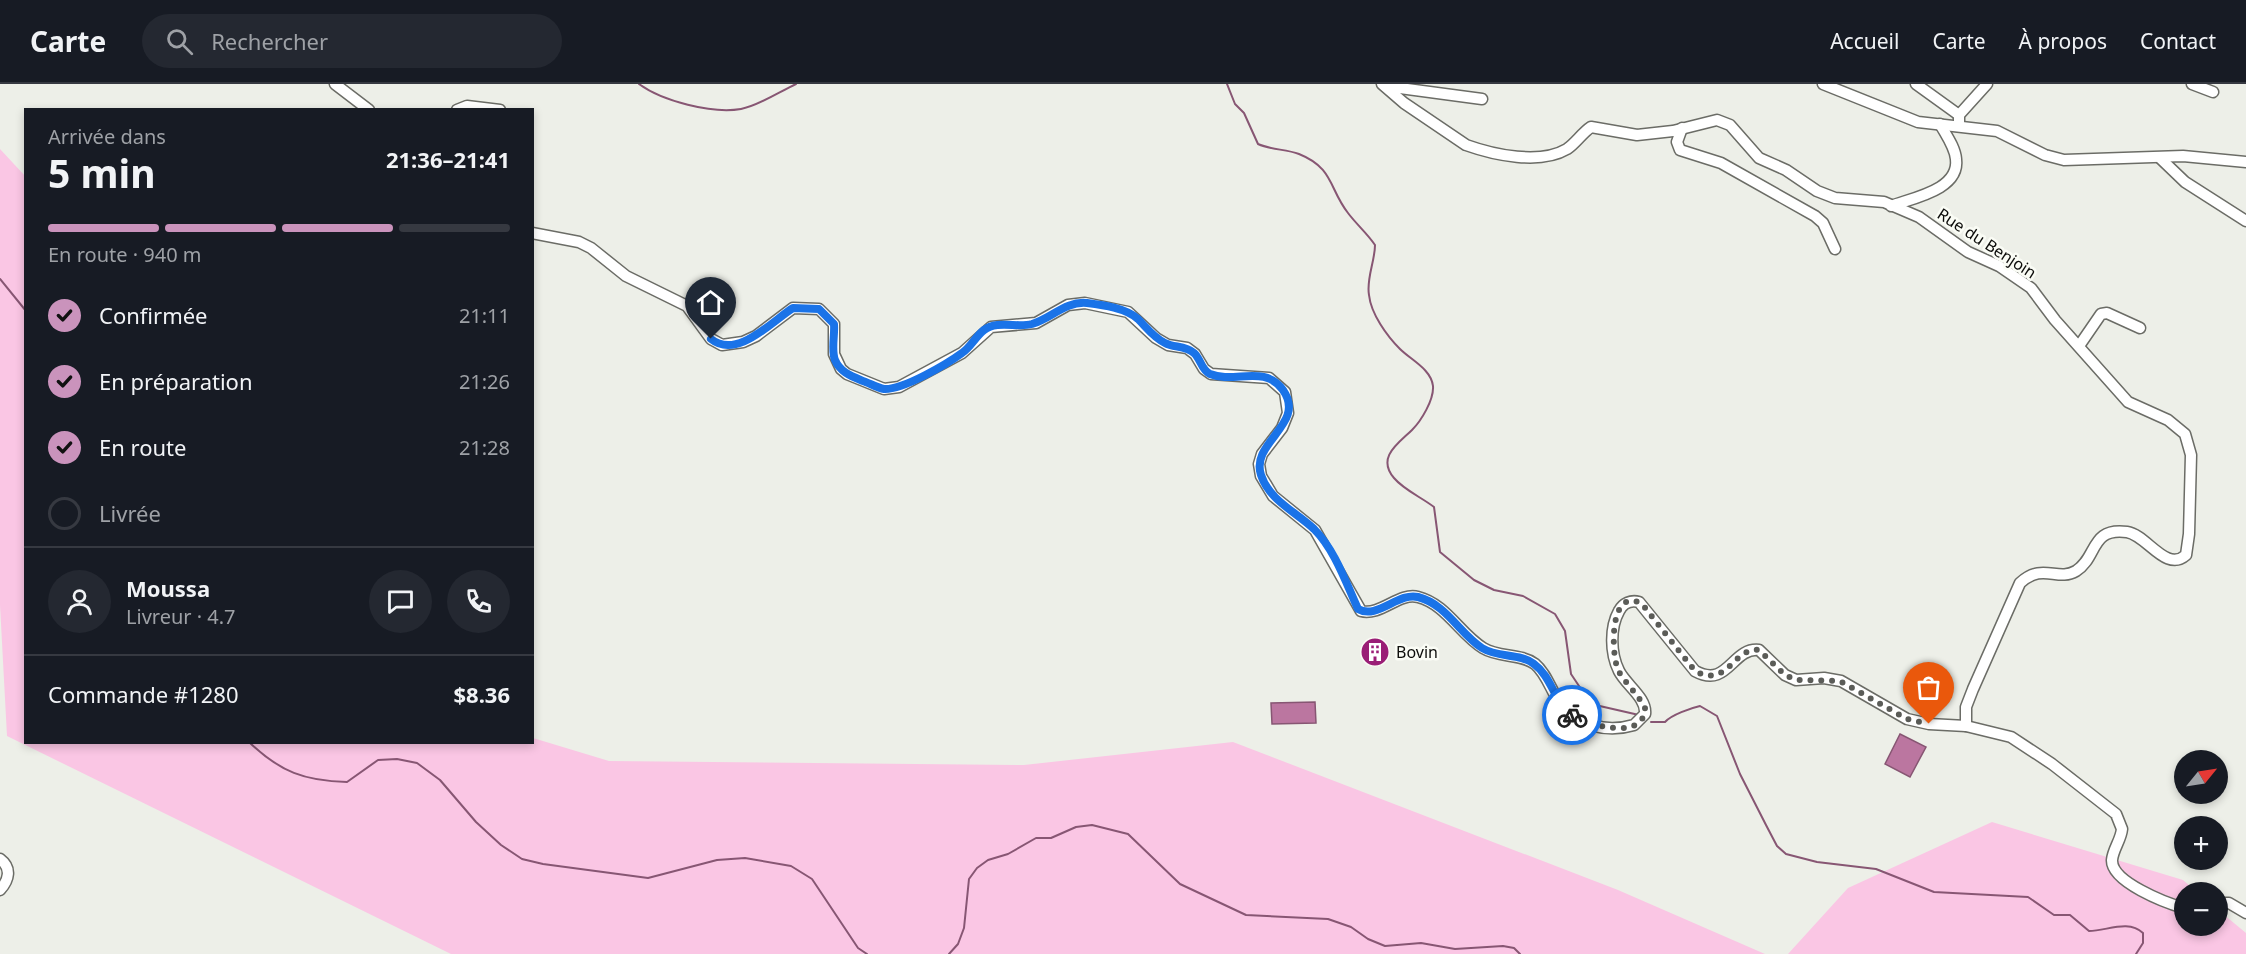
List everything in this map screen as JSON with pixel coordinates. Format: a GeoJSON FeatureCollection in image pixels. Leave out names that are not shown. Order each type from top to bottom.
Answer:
{"type":"FeatureCollection","features":[{"type":"Feature","properties":{"kind":"street"},"geometry":{"type":"LineString","coordinates":[[335,84],[366,108]]}},
{"type":"Feature","properties":{"kind":"street"},"geometry":{"type":"LineString","coordinates":[[1823,84],[1904,118],[1940,124],[1959,120],[1987,84]]}},
{"type":"Feature","properties":{"kind":"street"},"geometry":{"type":"LineString","coordinates":[[1916,84],[1959,120],[1997,131],[2045,155],[2064,160],[2183,156],[2246,162]]}},
{"type":"Feature","properties":{"kind":"street"},"geometry":{"type":"LineString","coordinates":[[2192,84],[2213,92]]}},
{"type":"Feature","properties":{"kind":"street","name":"Rue du Benjoin"},"geometry":{"type":"LineString","coordinates":[[1383,85],[1482,99]]}},
{"type":"Feature","properties":{"kind":"street","name":"Rue du Benjoin"},"geometry":{"type":"LineString","coordinates":[[1383,85],[1404,103],[1466,145],[1521,155],[1541,157],[1564,151],[1592,128],[1636,135],[1717,120],[1730,125],[1759,158],[1786,170],[1823,194],[1835,198],[1873,200],[1919,217],[1968,252],[2015,276],[2031,288],[2128,402],[2168,420],[2185,434],[2191,455],[2190,534],[2186,555],[2178,560],[2168,560],[2139,536],[2115,532],[2096,542],[2089,557],[2075,571],[2062,574],[2044,571],[2026,578],[2017,591],[1973,689],[1966,707],[1966,726]]}},
{"type":"Feature","properties":{"kind":"street"},"geometry":{"type":"LineString","coordinates":[[462,108],[467,106],[484,108]]}},
{"type":"Feature","properties":{"kind":"street","name":"Rue du Benjoin"},"geometry":{"type":"LineString","coordinates":[[1891,206],[1941,187],[1953,175],[1956,159],[1940,124]]}},
{"type":"Feature","properties":{"kind":"street"},"geometry":{"type":"LineString","coordinates":[[1682,128],[1677,142],[1680,150],[1721,163],[1815,216],[1823,223],[1836,249]]}},
{"type":"Feature","properties":{"kind":"street"},"geometry":{"type":"LineString","coordinates":[[2160,158],[2185,182],[2246,221]]}},
{"type":"Feature","properties":{"kind":"street"},"geometry":{"type":"LineString","coordinates":[[534,234],[579,242],[591,248],[626,276],[687,306],[711,339],[722,345],[743,342],[756,336],[793,308],[819,309],[834,324],[834,354],[841,369],[847,374],[884,389],[899,387],[962,353],[991,327],[1036,323],[1068,305],[1085,303],[1128,312],[1162,341],[1187,348],[1195,354],[1204,369],[1211,374],[1259,376],[1278,384],[1288,402],[1288,413],[1278,435],[1268,443],[1262,454],[1259,464],[1261,476],[1273,496],[1315,530],[1340,571],[1358,609],[1370,612],[1410,597],[1424,599],[1456,621],[1482,647],[1496,654],[1523,658],[1534,663],[1543,672],[1560,703],[1585,724],[1603,729],[1628,727],[1639,722],[1645,714],[1644,705],[1619,670],[1612,646],[1615,622],[1620,608],[1627,602],[1635,601],[1642,604],[1695,671],[1702,675],[1718,674],[1746,652],[1759,650],[1785,675],[1796,680],[1840,681],[1907,719],[1929,724],[1966,726],[2011,737],[2052,764],[2116,814],[2122,829],[2112,858],[2117,874],[2122,880],[2174,903]]}},
{"type":"Feature","properties":{"kind":"street"},"geometry":{"type":"LineString","coordinates":[[2079,346],[2101,314],[2107,313],[2140,328]]}},
{"type":"Feature","properties":{"kind":"street"},"geometry":{"type":"LineString","coordinates":[[0,859],[8,872],[7,882],[0,890]]}},
{"type":"Feature","properties":{"kind":"street"},"geometry":{"type":"LineString","coordinates":[[2228,903],[2246,913]]}},
{"type":"Feature","properties":{"kind":"shaded area"},"geometry":{"type":"Polygon","coordinates":[[[0,149],[24,175],[24,744],[534,744],[534,738],[609,761],[1024,765],[1233,742],[1618,890],[1765,954],[451,954],[7,736],[0,605],[0,149]]]}},
{"type":"Feature","properties":{"kind":"shaded area"},"geometry":{"type":"Polygon","coordinates":[[[1315,702],[1316,723],[1272,724],[1271,703],[1315,702]]]}},
{"type":"Feature","properties":{"kind":"shaded area"},"geometry":{"type":"Polygon","coordinates":[[[1900,734],[1926,747],[1910,777],[1885,764],[1900,734]]]}},
{"type":"Feature","properties":{"kind":"shaded area"},"geometry":{"type":"Polygon","coordinates":[[[1992,822],[2183,880],[2185,882],[2174,882],[2174,936],[2228,936],[2228,918],[2246,933],[2246,954],[1788,954],[1848,888],[1992,822]]]}},
{"type":"Feature","properties":{"kind":"waterway"},"geometry":{"type":"LineString","coordinates":[[639,84],[674,101],[716,110],[741,109],[754,105],[796,84]]}},
{"type":"Feature","properties":{"kind":"waterway"},"geometry":{"type":"LineString","coordinates":[[1227,84],[1235,104],[1244,113],[1258,144],[1299,154],[1319,166],[1330,180],[1348,213],[1375,245],[1368,289],[1373,310],[1390,338],[1425,370],[1433,386],[1433,392],[1423,416],[1391,451],[1387,463],[1398,482],[1434,507],[1440,552],[1474,580],[1494,590],[1523,596],[1555,614],[1565,631],[1571,674],[1591,704],[1639,715]]}},
{"type":"Feature","properties":{"kind":"waterway"},"geometry":{"type":"LineString","coordinates":[[0,279],[24,309]]}},
{"type":"Feature","properties":{"kind":"waterway"},"geometry":{"type":"LineString","coordinates":[[1651,722],[1665,722],[1676,714],[1700,706],[1717,716],[1740,774],[1777,846],[1786,854],[1817,862],[1876,869],[1934,892],[2028,897],[2054,915],[2070,915],[2089,931],[2124,926],[2137,929],[2143,933],[2143,943],[2136,954]]}},
{"type":"Feature","properties":{"kind":"waterway"},"geometry":{"type":"LineString","coordinates":[[251,744],[283,768],[318,780],[347,782],[378,760],[397,759],[417,763],[440,780],[476,822],[501,845],[522,859],[543,864],[648,878],[717,860],[745,858],[791,866],[812,879],[858,948],[867,954]]}},
{"type":"Feature","properties":{"kind":"waterway"},"geometry":{"type":"LineString","coordinates":[[949,954],[958,944],[964,928],[969,879],[977,868],[988,860],[1008,854],[1036,838],[1051,838],[1076,827],[1092,825],[1128,834],[1180,884],[1246,915],[1328,919],[1351,927],[1368,939],[1385,946],[1421,943],[1455,949],[1503,946],[1514,948],[1520,954]]}},
{"type":"Feature","properties":{"kind":"way so far"},"geometry":{"type":"LineString","coordinates":[[1572,715],[1585,724],[1603,729],[1628,727],[1639,722],[1643,717],[1646,711],[1644,705],[1619,670],[1612,646],[1615,622],[1620,608],[1627,602],[1635,601],[1642,604],[1695,671],[1702,675],[1718,674],[1746,652],[1759,650],[1767,655],[1785,675],[1796,680],[1824,678],[1840,681],[1856,688],[1907,719],[1929,724]]}},
{"type":"Feature","properties":{"kind":"place","name":"Bovin"},"geometry":{"type":"Point","coordinates":[1375,652]}},
{"type":"Feature","properties":{"kind":"route"},"geometry":{"type":"LineString","coordinates":[[711,339],[722,345],[743,342],[756,336],[774,320],[793,308],[807,306],[819,309],[834,324],[836,338],[834,354],[841,369],[847,374],[884,389],[899,387],[930,372],[962,353],[984,330],[991,327],[1023,326],[1036,323],[1068,305],[1085,303],[1128,312],[1156,338],[1168,345],[1187,348],[1195,354],[1207,372],[1215,375],[1269,378],[1285,392],[1288,413],[1278,435],[1268,443],[1262,454],[1259,464],[1261,476],[1273,496],[1315,530],[1340,571],[1358,609],[1370,612],[1410,597],[1420,597],[1456,621],[1482,647],[1496,654],[1523,658],[1534,663],[1543,672],[1560,703],[1572,715]]}}]}
